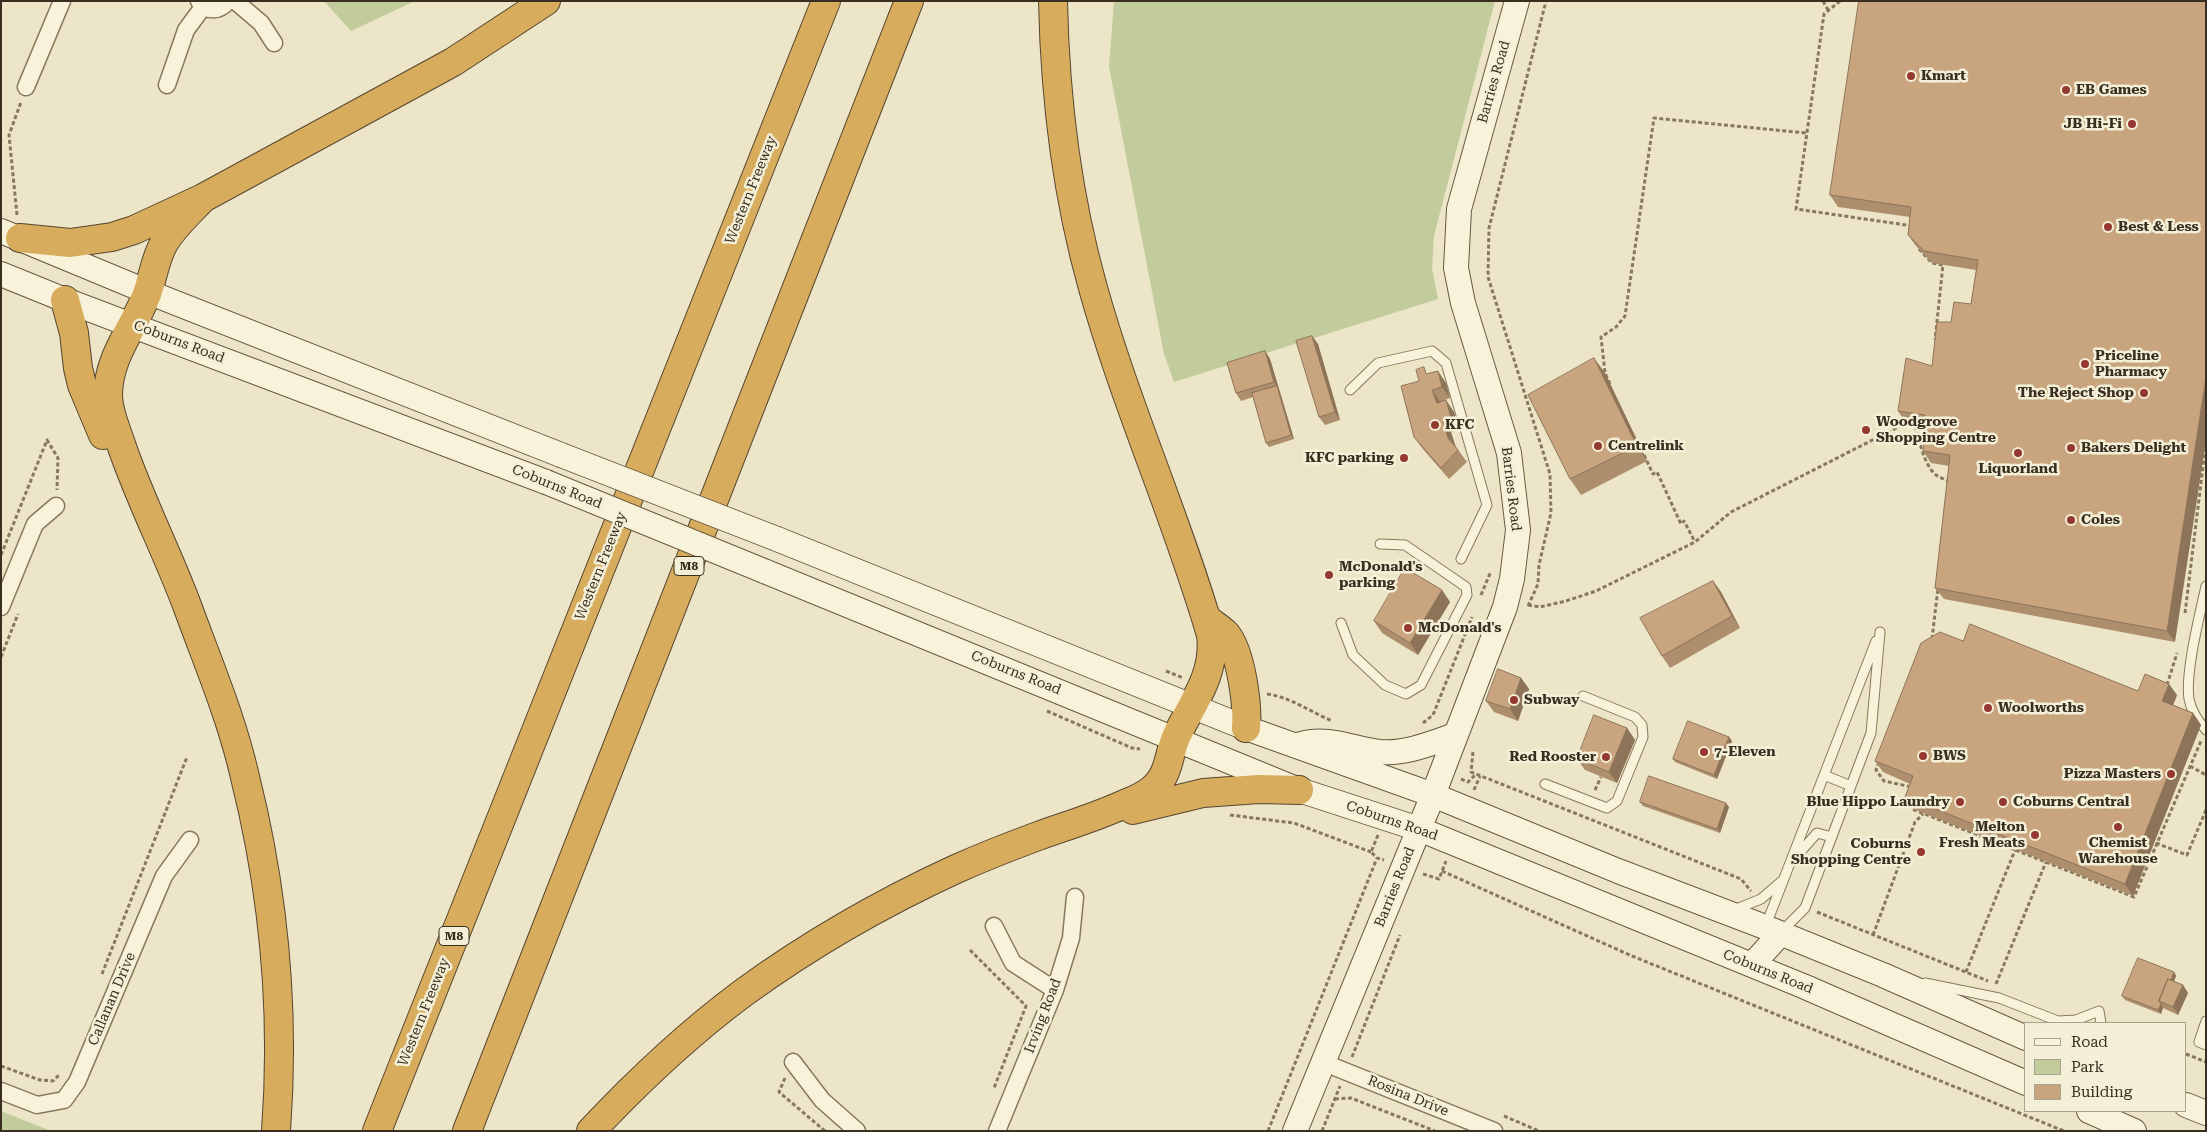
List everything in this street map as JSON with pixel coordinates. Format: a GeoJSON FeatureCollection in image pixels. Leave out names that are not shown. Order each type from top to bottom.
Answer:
{"type":"FeatureCollection","features":[{"type":"Feature","properties":{"kind":"highway"},"geometry":{"type":"LineString","coordinates":[[10,234],[70,243],[105,238],[134,230],[203,198],[453,62],[546,1]]}},
{"type":"Feature","properties":{"kind":"highway","name":"Western Freeway"},"geometry":{"type":"LineString","coordinates":[[377,1131],[826,1]]}},
{"type":"Feature","properties":{"kind":"highway","name":"M8"},"geometry":{"type":"LineString","coordinates":[[467,1131],[909,1]]}},
{"type":"Feature","properties":{"kind":"highway"},"geometry":{"type":"LineString","coordinates":[[1053,1],[1060,109],[1073,198],[1093,288],[1112,352],[1206,619],[1213,648],[1212,659],[1198,695],[1174,746],[1161,780],[1140,797],[1090,819]]}},
{"type":"Feature","properties":{"kind":"highway"},"geometry":{"type":"LineString","coordinates":[[203,198],[174,228],[164,242],[157,257],[148,292],[111,368],[108,397],[129,466],[181,590],[222,701],[246,776],[262,854],[275,948],[279,1056],[276,1131]]}},
{"type":"Feature","properties":{"kind":"highway"},"geometry":{"type":"LineString","coordinates":[[65,300],[74,333],[82,385],[111,452],[129,466]]}},
{"type":"Feature","properties":{"kind":"highway"},"geometry":{"type":"LineString","coordinates":[[1206,619],[1226,634],[1238,662],[1245,692],[1247,709],[1246,728]]}},
{"type":"Feature","properties":{"kind":"highway"},"geometry":{"type":"LineString","coordinates":[[591,1131],[629,1091],[743,993],[854,921],[958,868],[1038,836],[1090,819],[1203,793],[1299,790]]}},
{"type":"Feature","properties":{"kind":"main road","name":"Barries Road"},"geometry":{"type":"LineString","coordinates":[[1295,1131],[1433,795],[1466,739],[1512,579],[1518,530],[1509,453],[1474,340],[1456,268],[1459,209],[1517,1]]}},
{"type":"Feature","properties":{"kind":"main road"},"geometry":{"type":"LineString","coordinates":[[10,234],[148,292],[777,539],[1198,695],[1246,728],[1433,795],[1726,913],[1773,930],[1883,975],[2024,1037]]}},
{"type":"Feature","properties":{"kind":"main road","name":"Coburns Road"},"geometry":{"type":"LineString","coordinates":[[1,274],[546,482],[764,571],[1174,746],[1299,790],[1419,829],[1752,965],[2024,1082]]}},
{"type":"Feature","properties":{"kind":"main road"},"geometry":{"type":"LineString","coordinates":[[1295,746],[1312,741],[1326,741],[1381,752],[1400,751],[1466,739]]}},
{"type":"Feature","properties":{"kind":"main road"},"geometry":{"type":"LineString","coordinates":[[1752,965],[1773,930]]}},
{"type":"Feature","properties":{"kind":"main road"},"geometry":{"type":"LineString","coordinates":[[2187,1105],[2206,1113]]}},
{"type":"Feature","properties":{"kind":"main road"},"geometry":{"type":"LineString","coordinates":[[2091,1112],[2134,1131]]}},
{"type":"Feature","properties":{"kind":"street"},"geometry":{"type":"LineString","coordinates":[[26,87],[62,1]]}},
{"type":"Feature","properties":{"kind":"street"},"geometry":{"type":"LineString","coordinates":[[168,85],[186,30],[201,4],[219,9],[228,1]]}},
{"type":"Feature","properties":{"kind":"street"},"geometry":{"type":"LineString","coordinates":[[235,1],[261,23],[274,43]]}},
{"type":"Feature","properties":{"kind":"street"},"geometry":{"type":"LineString","coordinates":[[1,607],[35,524],[56,506]]}},
{"type":"Feature","properties":{"kind":"street","name":"Callanan Drive"},"geometry":{"type":"LineString","coordinates":[[1,1091],[37,1105],[64,1100],[77,1082],[164,876],[190,840]]}},
{"type":"Feature","properties":{"kind":"street","name":"Irving Road"},"geometry":{"type":"LineString","coordinates":[[997,1131],[1055,990],[1071,938],[1075,897]]}},
{"type":"Feature","properties":{"kind":"street"},"geometry":{"type":"LineString","coordinates":[[994,926],[1013,963],[1055,990]]}},
{"type":"Feature","properties":{"kind":"street"},"geometry":{"type":"LineString","coordinates":[[793,1062],[822,1100],[857,1131]]}},
{"type":"Feature","properties":{"kind":"street","name":"Rosina Drive"},"geometry":{"type":"LineString","coordinates":[[1322,1062],[1494,1131]]}},
{"type":"Feature","properties":{"kind":"lane"},"geometry":{"type":"LineString","coordinates":[[1350,390],[1378,363],[1432,352],[1446,363],[1486,505],[1461,559]]}},
{"type":"Feature","properties":{"kind":"lane"},"geometry":{"type":"LineString","coordinates":[[1341,623],[1353,655],[1385,685],[1406,694],[1421,685],[1468,595],[1466,587],[1405,545],[1380,544]]}},
{"type":"Feature","properties":{"kind":"lane"},"geometry":{"type":"LineString","coordinates":[[2206,586],[2188,680],[2189,700],[2198,721],[2206,730]]}},
{"type":"Feature","properties":{"kind":"lane"},"geometry":{"type":"LineString","coordinates":[[1880,632],[1871,733],[1805,908],[1773,930],[1782,881],[1880,632]]}},
{"type":"Feature","properties":{"kind":"lane"},"geometry":{"type":"LineString","coordinates":[[1545,784],[1608,808],[1617,802],[1643,737],[1642,725],[1635,717],[1583,696]]}},
{"type":"Feature","properties":{"kind":"lane"},"geometry":{"type":"LineString","coordinates":[[1824,775],[1851,786]]}},
{"type":"Feature","properties":{"kind":"lane"},"geometry":{"type":"LineString","coordinates":[[1788,866],[1817,833],[1832,837]]}},
{"type":"Feature","properties":{"kind":"lane"},"geometry":{"type":"LineString","coordinates":[[1726,913],[1761,899],[1782,881]]}},
{"type":"Feature","properties":{"kind":"lane"},"geometry":{"type":"LineString","coordinates":[[1883,975],[1999,998],[2058,1022],[2076,1020],[2100,1011],[2101,1022]]}},
{"type":"Feature","properties":{"kind":"lane"},"geometry":{"type":"LineString","coordinates":[[2206,1020],[2199,1042],[2206,1044]]}},
{"type":"Feature","properties":{"kind":"path"},"geometry":{"type":"LineString","coordinates":[[1525,612],[1538,584],[1539,565],[1551,513],[1550,474],[1488,277],[1489,228],[1546,1]]}},
{"type":"Feature","properties":{"kind":"path"},"geometry":{"type":"LineString","coordinates":[[1823,1],[1828,10]]}},
{"type":"Feature","properties":{"kind":"path"},"geometry":{"type":"LineString","coordinates":[[1840,1],[1824,14],[1796,209],[1915,226]]}},
{"type":"Feature","properties":{"kind":"path"},"geometry":{"type":"LineString","coordinates":[[10,234],[9,135],[26,87]]}},
{"type":"Feature","properties":{"kind":"path"},"geometry":{"type":"LineString","coordinates":[[1612,390],[1605,373],[1601,337],[1616,327],[1625,316],[1654,118],[1806,133]]}},
{"type":"Feature","properties":{"kind":"path"},"geometry":{"type":"LineString","coordinates":[[1916,246],[1932,263],[1943,264],[1934,349]]}},
{"type":"Feature","properties":{"kind":"path"},"geometry":{"type":"LineString","coordinates":[[1528,605],[1540,606],[1566,601],[1596,590],[1695,542],[1731,512],[1906,423],[1908,414]]}},
{"type":"Feature","properties":{"kind":"path"},"geometry":{"type":"LineString","coordinates":[[1914,416],[1917,435],[1925,458],[1935,475],[1950,481],[1948,491]]}},
{"type":"Feature","properties":{"kind":"path"},"geometry":{"type":"LineString","coordinates":[[2184,616],[2206,442],[2196,441]]}},
{"type":"Feature","properties":{"kind":"path"},"geometry":{"type":"LineString","coordinates":[[1644,453],[1653,474],[1656,472],[1680,524],[1684,522],[1695,542]]}},
{"type":"Feature","properties":{"kind":"path"},"geometry":{"type":"LineString","coordinates":[[1480,599],[1494,564]]}},
{"type":"Feature","properties":{"kind":"path"},"geometry":{"type":"LineString","coordinates":[[1929,646],[1933,636],[1939,579]]}},
{"type":"Feature","properties":{"kind":"path"},"geometry":{"type":"LineString","coordinates":[[1422,724],[1433,715],[1476,608]]}},
{"type":"Feature","properties":{"kind":"path"},"geometry":{"type":"LineString","coordinates":[[2166,686],[2178,649]]}},
{"type":"Feature","properties":{"kind":"path"},"geometry":{"type":"LineString","coordinates":[[1162,670],[1198,695]]}},
{"type":"Feature","properties":{"kind":"path"},"geometry":{"type":"LineString","coordinates":[[1245,692],[1280,696],[1334,721]]}},
{"type":"Feature","properties":{"kind":"path"},"geometry":{"type":"LineString","coordinates":[[1042,709],[1132,748],[1166,751],[1174,746]]}},
{"type":"Feature","properties":{"kind":"path"},"geometry":{"type":"LineString","coordinates":[[1466,739],[1471,772],[1741,879],[1761,899]]}},
{"type":"Feature","properties":{"kind":"path"},"geometry":{"type":"LineString","coordinates":[[1917,796],[1912,809],[2134,897],[2201,739]]}},
{"type":"Feature","properties":{"kind":"path"},"geometry":{"type":"LineString","coordinates":[[98,984],[187,757]]}},
{"type":"Feature","properties":{"kind":"path"},"geometry":{"type":"LineString","coordinates":[[1880,761],[1876,770],[1884,781],[1919,789]]}},
{"type":"Feature","properties":{"kind":"path"},"geometry":{"type":"LineString","coordinates":[[2190,765],[2206,776]]}},
{"type":"Feature","properties":{"kind":"path"},"geometry":{"type":"LineString","coordinates":[[1873,935],[1915,822],[1923,814],[1927,804]]}},
{"type":"Feature","properties":{"kind":"path"},"geometry":{"type":"LineString","coordinates":[[2156,843],[2187,855],[2206,812]]}},
{"type":"Feature","properties":{"kind":"path"},"geometry":{"type":"LineString","coordinates":[[1229,815],[1294,824],[1371,852]]}},
{"type":"Feature","properties":{"kind":"path"},"geometry":{"type":"LineString","coordinates":[[1966,972],[2015,850]]}},
{"type":"Feature","properties":{"kind":"path"},"geometry":{"type":"LineString","coordinates":[[1805,908],[1996,984],[2050,853]]}},
{"type":"Feature","properties":{"kind":"path"},"geometry":{"type":"LineString","coordinates":[[1268,1131],[1376,858]]}},
{"type":"Feature","properties":{"kind":"path"},"geometry":{"type":"LineString","coordinates":[[1442,871],[1641,960],[2064,1131]]}},
{"type":"Feature","properties":{"kind":"path"},"geometry":{"type":"LineString","coordinates":[[1420,883],[1424,874]]}},
{"type":"Feature","properties":{"kind":"path"},"geometry":{"type":"LineString","coordinates":[[1322,1131],[1403,928]]}},
{"type":"Feature","properties":{"kind":"path"},"geometry":{"type":"LineString","coordinates":[[970,950],[1026,1006],[991,1095]]}},
{"type":"Feature","properties":{"kind":"path"},"geometry":{"type":"LineString","coordinates":[[2187,1054],[2206,1062]]}},
{"type":"Feature","properties":{"kind":"path"},"geometry":{"type":"LineString","coordinates":[[793,1062],[778,1092],[825,1131]]}},
{"type":"Feature","properties":{"kind":"path"},"geometry":{"type":"LineString","coordinates":[[1,1066],[46,1081],[53,1081],[64,1070]]}},
{"type":"Feature","properties":{"kind":"path"},"geometry":{"type":"LineString","coordinates":[[1335,1099],[1351,1098],[1435,1131]]}},
{"type":"Feature","properties":{"kind":"green space"},"geometry":{"type":"Polygon","coordinates":[[[324,1],[415,1],[351,31],[324,1]]]}},
{"type":"Feature","properties":{"kind":"green space"},"geometry":{"type":"Polygon","coordinates":[[[1114,1],[1495,1],[1434,236],[1432,268],[1438,299],[1174,382],[1164,354],[1109,67],[1114,1]]]}},
{"type":"Feature","properties":{"kind":"green space"},"geometry":{"type":"Polygon","coordinates":[[[1,1111],[51,1131],[1,1131],[1,1111]]]}},
{"type":"Feature","properties":{"kind":"building","name":"Woodgrove Shopping Centre"},"geometry":{"type":"Polygon","coordinates":[[[1859,1],[2206,1],[2206,377],[2167,631],[1935,588],[1950,455],[1923,451],[1925,415],[1898,411],[1906,358],[1932,366],[1937,322],[1951,322],[1954,302],[1971,304],[1978,260],[1924,251],[1908,235],[1911,207],[1830,195],[1859,1]]]}},
{"type":"Feature","properties":{"kind":"building"},"geometry":{"type":"Polygon","coordinates":[[[1312,336],[1335,412],[1319,417],[1296,341],[1312,336]]]}},
{"type":"Feature","properties":{"kind":"building"},"geometry":{"type":"Polygon","coordinates":[[[1265,351],[1274,382],[1236,393],[1227,363],[1265,351]]]}},
{"type":"Feature","properties":{"kind":"building","name":"Centrelink"},"geometry":{"type":"Polygon","coordinates":[[[1594,358],[1637,446],[1570,479],[1528,395],[1594,358]]]}},
{"type":"Feature","properties":{"kind":"building"},"geometry":{"type":"Polygon","coordinates":[[[1424,367],[1426,374],[1438,371],[1442,387],[1432,390],[1437,403],[1446,400],[1451,418],[1443,421],[1448,438],[1458,450],[1441,468],[1414,437],[1401,386],[1419,381],[1416,370],[1424,367]]]}},
{"type":"Feature","properties":{"kind":"building"},"geometry":{"type":"Polygon","coordinates":[[[1277,386],[1291,435],[1266,443],[1252,393],[1277,386]]]}},
{"type":"Feature","properties":{"kind":"building"},"geometry":{"type":"Polygon","coordinates":[[[1405,568],[1442,590],[1410,643],[1374,621],[1405,568]]]}},
{"type":"Feature","properties":{"kind":"building"},"geometry":{"type":"Polygon","coordinates":[[[1713,581],[1732,616],[1662,656],[1640,618],[1713,581]]]}},
{"type":"Feature","properties":{"kind":"building","name":"Coburns Central"},"geometry":{"type":"Polygon","coordinates":[[[1970,624],[2138,691],[2145,674],[2169,684],[2162,701],[2193,713],[2125,884],[1905,797],[1913,776],[1875,761],[1921,643],[1940,632],[1963,641],[1970,624]]]}},
{"type":"Feature","properties":{"kind":"building"},"geometry":{"type":"Polygon","coordinates":[[[1498,669],[1521,678],[1510,709],[1486,701],[1498,669]]]}},
{"type":"Feature","properties":{"kind":"building"},"geometry":{"type":"Polygon","coordinates":[[[1594,715],[1627,728],[1609,772],[1577,759],[1594,715]]]}},
{"type":"Feature","properties":{"kind":"building","name":"7-Eleven"},"geometry":{"type":"Polygon","coordinates":[[[1688,721],[1729,737],[1714,775],[1673,759],[1688,721]]]}},
{"type":"Feature","properties":{"kind":"building"},"geometry":{"type":"Polygon","coordinates":[[[1649,776],[1726,803],[1717,829],[1640,802],[1649,776]]]}},
{"type":"Feature","properties":{"kind":"building"},"geometry":{"type":"Polygon","coordinates":[[[2138,958],[2174,972],[2171,980],[2168,979],[2159,1001],[2161,1004],[2158,1010],[2122,996],[2138,958]]]}},
{"type":"Feature","properties":{"kind":"building"},"geometry":{"type":"Polygon","coordinates":[[[2168,979],[2183,985],[2173,1007],[2159,1001],[2168,979]]]}},
{"type":"Feature","properties":{"kind":"place","name":"Kmart"},"geometry":{"type":"Point","coordinates":[1911,76]}},
{"type":"Feature","properties":{"kind":"place","name":"EB Games"},"geometry":{"type":"Point","coordinates":[2066,90]}},
{"type":"Feature","properties":{"kind":"place","name":"JB Hi-Fi"},"geometry":{"type":"Point","coordinates":[2132,124]}},
{"type":"Feature","properties":{"kind":"place","name":"Best & Less"},"geometry":{"type":"Point","coordinates":[2108,227]}},
{"type":"Feature","properties":{"kind":"place","name":"Priceline Pharmacy"},"geometry":{"type":"Point","coordinates":[2085,364]}},
{"type":"Feature","properties":{"kind":"place","name":"The Reject Shop"},"geometry":{"type":"Point","coordinates":[2144,393]}},
{"type":"Feature","properties":{"kind":"place","name":"KFC"},"geometry":{"type":"Point","coordinates":[1435,425]}},
{"type":"Feature","properties":{"kind":"place","name":"Woodgrove Shopping Centre"},"geometry":{"type":"Point","coordinates":[1866,430]}},
{"type":"Feature","properties":{"kind":"place","name":"Centrelink"},"geometry":{"type":"Point","coordinates":[1598,446]}},
{"type":"Feature","properties":{"kind":"place","name":"Bakers Delight"},"geometry":{"type":"Point","coordinates":[2071,448]}},
{"type":"Feature","properties":{"kind":"place","name":"Liquorland"},"geometry":{"type":"Point","coordinates":[2018,453]}},
{"type":"Feature","properties":{"kind":"place","name":"KFC parking"},"geometry":{"type":"Point","coordinates":[1404,458]}},
{"type":"Feature","properties":{"kind":"place","name":"Coles"},"geometry":{"type":"Point","coordinates":[2071,520]}},
{"type":"Feature","properties":{"kind":"place","name":"McDonald's parking"},"geometry":{"type":"Point","coordinates":[1329,575]}},
{"type":"Feature","properties":{"kind":"place","name":"McDonald's"},"geometry":{"type":"Point","coordinates":[1408,628]}},
{"type":"Feature","properties":{"kind":"place","name":"Subway"},"geometry":{"type":"Point","coordinates":[1514,700]}},
{"type":"Feature","properties":{"kind":"place","name":"Woolworths"},"geometry":{"type":"Point","coordinates":[1988,708]}},
{"type":"Feature","properties":{"kind":"place","name":"7-Eleven"},"geometry":{"type":"Point","coordinates":[1704,752]}},
{"type":"Feature","properties":{"kind":"place","name":"BWS"},"geometry":{"type":"Point","coordinates":[1923,756]}},
{"type":"Feature","properties":{"kind":"place","name":"Red Rooster"},"geometry":{"type":"Point","coordinates":[1606,757]}},
{"type":"Feature","properties":{"kind":"place","name":"Pizza Masters"},"geometry":{"type":"Point","coordinates":[2171,774]}},
{"type":"Feature","properties":{"kind":"place","name":"Blue Hippo Laundry"},"geometry":{"type":"Point","coordinates":[1960,802]}},
{"type":"Feature","properties":{"kind":"place","name":"Coburns Central"},"geometry":{"type":"Point","coordinates":[2003,802]}},
{"type":"Feature","properties":{"kind":"place","name":"Chemist Warehouse"},"geometry":{"type":"Point","coordinates":[2118,827]}},
{"type":"Feature","properties":{"kind":"place","name":"Melton Fresh Meats"},"geometry":{"type":"Point","coordinates":[2035,835]}},
{"type":"Feature","properties":{"kind":"place","name":"Coburns Shopping Centre"},"geometry":{"type":"Point","coordinates":[1921,852]}}]}
